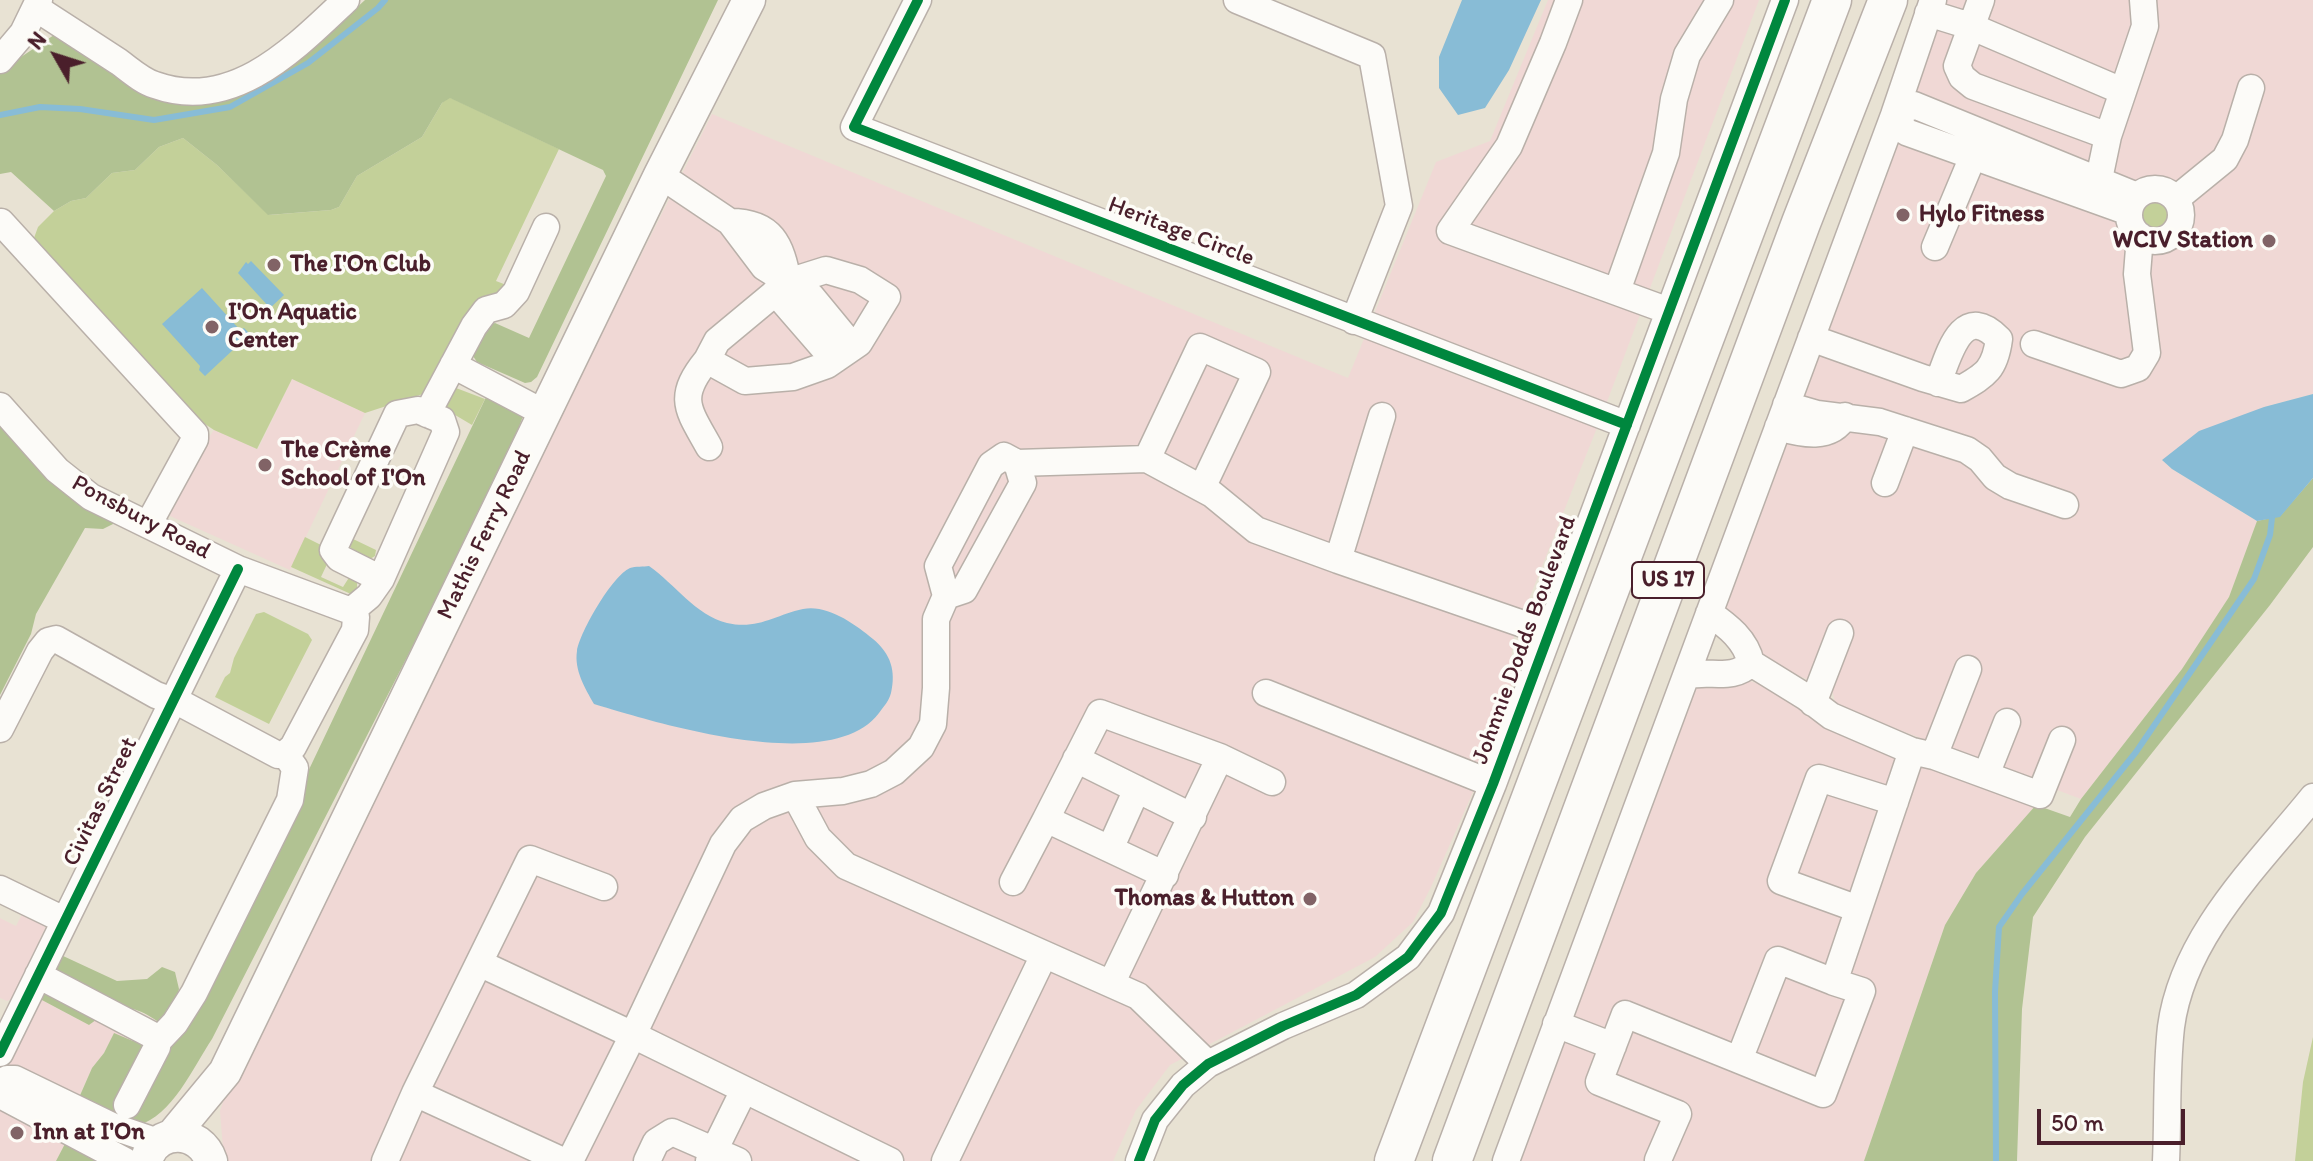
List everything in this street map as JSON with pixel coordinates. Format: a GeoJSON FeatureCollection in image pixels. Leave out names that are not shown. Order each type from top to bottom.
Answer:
{"type":"FeatureCollection","features":[{"type":"Feature","properties":{"kind":"highway","name":"US 17"},"geometry":{"type":"LineString","coordinates":[[1394,1161],[1832,0]]}},
{"type":"Feature","properties":{"kind":"highway","name":"US 17"},"geometry":{"type":"LineString","coordinates":[[1452,1161],[1801,223],[1888,0]]}},
{"type":"Feature","properties":{"kind":"main road","name":"Mathis Ferry Road"},"geometry":{"type":"LineString","coordinates":[[210,1157],[225,1072],[660,175],[749,0]]}},
{"type":"Feature","properties":{"kind":"main road","name":"Mathis Ferry Road"},"geometry":{"type":"LineString","coordinates":[[159,1146],[225,1072]]}},
{"type":"Feature","properties":{"kind":"main road"},"geometry":{"type":"LineString","coordinates":[[159,1146],[193,1138],[210,1157]]}},
{"type":"Feature","properties":{"kind":"street"},"geometry":{"type":"LineString","coordinates":[[0,60],[23,33],[37,4],[152,85],[179,91],[224,88],[259,74],[292,50],[346,0]]}},
{"type":"Feature","properties":{"kind":"street","name":"Heritage Circle"},"geometry":{"type":"LineString","coordinates":[[918,0],[854,127],[1627,425]]}},
{"type":"Feature","properties":{"kind":"street"},"geometry":{"type":"LineString","coordinates":[[1237,0],[1372,56],[1399,206],[1354,321]]}},
{"type":"Feature","properties":{"kind":"street"},"geometry":{"type":"LineString","coordinates":[[1569,0],[1509,146],[1450,231],[1669,311]]}},
{"type":"Feature","properties":{"kind":"street"},"geometry":{"type":"LineString","coordinates":[[1617,291],[1666,153],[1674,99],[1687,55],[1720,0]]}},
{"type":"Feature","properties":{"kind":"street","name":"Johnnie Dodds Boulevard"},"geometry":{"type":"LineString","coordinates":[[1139,1161],[1155,1120],[1183,1085],[1208,1064],[1283,1026],[1356,995],[1408,957],[1441,913],[1493,784],[1785,0]]}},
{"type":"Feature","properties":{"kind":"street"},"geometry":{"type":"LineString","coordinates":[[1981,0],[1957,66],[1962,77],[1973,86],[2108,136]]}},
{"type":"Feature","properties":{"kind":"street"},"geometry":{"type":"LineString","coordinates":[[2099,179],[2108,136],[2145,26],[2143,0]]}},
{"type":"Feature","properties":{"kind":"street"},"geometry":{"type":"LineString","coordinates":[[1506,1161],[1894,115],[1930,7],[2122,91]]}},
{"type":"Feature","properties":{"kind":"street"},"geometry":{"type":"LineString","coordinates":[[2176,199],[2225,159],[2235,140],[2251,88]]}},
{"type":"Feature","properties":{"kind":"street"},"geometry":{"type":"LineString","coordinates":[[1894,115],[1906,132],[1978,144],[2099,179],[2133,204]]}},
{"type":"Feature","properties":{"kind":"street"},"geometry":{"type":"LineString","coordinates":[[1978,144],[2133,204]]}},
{"type":"Feature","properties":{"kind":"street"},"geometry":{"type":"LineString","coordinates":[[1935,247],[1978,144]]}},
{"type":"Feature","properties":{"kind":"street"},"geometry":{"type":"LineString","coordinates":[[660,175],[730,222],[781,287],[811,296],[844,354]]}},
{"type":"Feature","properties":{"kind":"street"},"geometry":{"type":"LineString","coordinates":[[2157,188],[2168,191],[2176,199],[2181,209],[2174,233],[2151,241],[2131,227],[2133,204],[2146,190],[2157,188]]}},
{"type":"Feature","properties":{"kind":"street"},"geometry":{"type":"LineString","coordinates":[[1,222],[195,434],[148,525]]}},
{"type":"Feature","properties":{"kind":"street"},"geometry":{"type":"LineString","coordinates":[[427,414],[474,326],[486,310],[504,305],[516,292],[546,227]]}},
{"type":"Feature","properties":{"kind":"street"},"geometry":{"type":"LineString","coordinates":[[2034,344],[2121,374],[2138,368],[2147,353],[2137,274],[2140,236]]}},
{"type":"Feature","properties":{"kind":"street"},"geometry":{"type":"LineString","coordinates":[[707,360],[745,381],[793,377],[844,354],[859,343],[887,297],[860,280],[826,270],[781,287],[717,341],[707,360],[691,379],[687,407],[709,447]]}},
{"type":"Feature","properties":{"kind":"street"},"geometry":{"type":"LineString","coordinates":[[1811,338],[1931,380]]}},
{"type":"Feature","properties":{"kind":"street"},"geometry":{"type":"LineString","coordinates":[[1147,459],[1200,347],[1257,372],[1202,488]]}},
{"type":"Feature","properties":{"kind":"street"},"geometry":{"type":"LineString","coordinates":[[453,365],[544,413]]}},
{"type":"Feature","properties":{"kind":"street","name":"Ponsbury Road"},"geometry":{"type":"LineString","coordinates":[[0,406],[69,482],[91,497],[238,569],[351,611]]}},
{"type":"Feature","properties":{"kind":"street"},"geometry":{"type":"LineString","coordinates":[[0,729],[40,651],[48,641],[56,639],[156,695],[173,700],[278,755],[285,754],[293,747],[355,630],[356,617],[351,611],[369,596],[381,579],[446,432],[442,420],[418,410],[397,414],[333,550],[339,558],[381,579]]}},
{"type":"Feature","properties":{"kind":"street"},"geometry":{"type":"LineString","coordinates":[[1338,560],[1382,416]]}},
{"type":"Feature","properties":{"kind":"street"},"geometry":{"type":"LineString","coordinates":[[1782,416],[1798,433],[1821,434],[1840,425],[1845,416],[1905,430],[1967,450],[1980,459],[1995,477],[2010,486],[2065,505]]}},
{"type":"Feature","properties":{"kind":"street"},"geometry":{"type":"LineString","coordinates":[[1885,483],[1905,430]]}},
{"type":"Feature","properties":{"kind":"street"},"geometry":{"type":"LineString","coordinates":[[570,1161],[723,844],[742,819],[764,806],[795,795],[843,791],[871,784],[894,772],[921,747],[933,724],[936,619],[946,596],[938,566],[991,465],[1004,456],[1017,463],[1147,459],[1202,488],[1256,530],[1549,633]]}},
{"type":"Feature","properties":{"kind":"street"},"geometry":{"type":"LineString","coordinates":[[946,596],[964,590],[1023,483],[1017,463]]}},
{"type":"Feature","properties":{"kind":"street","name":"Civitas Street"},"geometry":{"type":"LineString","coordinates":[[0,1053],[9,1012],[38,975],[238,569]]}},
{"type":"Feature","properties":{"kind":"street"},"geometry":{"type":"LineString","coordinates":[[1709,613],[1729,628],[1748,649],[1751,663],[1831,716],[1923,754],[2040,795],[2062,740]]}},
{"type":"Feature","properties":{"kind":"street"},"geometry":{"type":"LineString","coordinates":[[1813,703],[1840,633]]}},
{"type":"Feature","properties":{"kind":"street"},"geometry":{"type":"LineString","coordinates":[[1686,676],[1701,672],[1733,675],[1743,672],[1751,663]]}},
{"type":"Feature","properties":{"kind":"street"},"geometry":{"type":"LineString","coordinates":[[1834,982],[1895,802],[1968,669]]}},
{"type":"Feature","properties":{"kind":"street"},"geometry":{"type":"LineString","coordinates":[[1266,693],[1493,784]]}},
{"type":"Feature","properties":{"kind":"street"},"geometry":{"type":"LineString","coordinates":[[1013,882],[1100,713],[1220,757],[1272,782]]}},
{"type":"Feature","properties":{"kind":"street"},"geometry":{"type":"LineString","coordinates":[[1986,775],[2007,722]]}},
{"type":"Feature","properties":{"kind":"street"},"geometry":{"type":"LineString","coordinates":[[127,1105],[158,1041],[175,1023],[194,993],[290,800],[295,768],[285,754]]}},
{"type":"Feature","properties":{"kind":"street"},"geometry":{"type":"LineString","coordinates":[[1111,984],[1220,757]]}},
{"type":"Feature","properties":{"kind":"street"},"geometry":{"type":"LineString","coordinates":[[1076,759],[1193,817]]}},
{"type":"Feature","properties":{"kind":"street"},"geometry":{"type":"LineString","coordinates":[[1858,909],[1781,881],[1819,778],[1895,802]]}},
{"type":"Feature","properties":{"kind":"street"},"geometry":{"type":"LineString","coordinates":[[1110,849],[1137,789]]}},
{"type":"Feature","properties":{"kind":"street"},"geometry":{"type":"LineString","coordinates":[[795,795],[818,838],[846,866],[1138,996],[1208,1064]]}},
{"type":"Feature","properties":{"kind":"street"},"geometry":{"type":"LineString","coordinates":[[2166,1161],[2171,1026],[2198,947],[2221,912],[2313,797]]}},
{"type":"Feature","properties":{"kind":"street"},"geometry":{"type":"LineString","coordinates":[[1046,819],[1165,875]]}},
{"type":"Feature","properties":{"kind":"street"},"geometry":{"type":"LineString","coordinates":[[385,1161],[530,859],[604,887]]}},
{"type":"Feature","properties":{"kind":"street"},"geometry":{"type":"LineString","coordinates":[[0,889],[64,920]]}},
{"type":"Feature","properties":{"kind":"street"},"geometry":{"type":"LineString","coordinates":[[945,1161],[1044,955]]}},
{"type":"Feature","properties":{"kind":"street"},"geometry":{"type":"LineString","coordinates":[[1658,1160],[1678,1114],[1599,1082],[1625,1014],[1823,1094],[1862,991],[1778,960],[1739,1060]]}},
{"type":"Feature","properties":{"kind":"street"},"geometry":{"type":"LineString","coordinates":[[479,963],[744,1090],[842,1151],[890,1161]]}},
{"type":"Feature","properties":{"kind":"street"},"geometry":{"type":"LineString","coordinates":[[38,975],[154,1036],[158,1041]]}},
{"type":"Feature","properties":{"kind":"street"},"geometry":{"type":"LineString","coordinates":[[1556,1024],[1613,1046]]}},
{"type":"Feature","properties":{"kind":"street"},"geometry":{"type":"LineString","coordinates":[[125,1161],[4,1097],[0,1084],[7,1079],[15,1079],[159,1146]]}},
{"type":"Feature","properties":{"kind":"street"},"geometry":{"type":"LineString","coordinates":[[647,1161],[656,1142],[672,1132],[721,1157],[744,1090]]}},
{"type":"Feature","properties":{"kind":"street"},"geometry":{"type":"LineString","coordinates":[[415,1093],[563,1161]]}},
{"type":"Feature","properties":{"kind":"shaded area"},"geometry":{"type":"Polygon","coordinates":[[[1548,0],[1759,0],[1602,415],[1512,642],[1511,706],[1413,922],[1375,957],[1170,1065],[1136,1110],[1113,1161],[224,1161],[220,1111],[239,1054],[712,114],[1348,378],[1436,162],[1490,141],[1548,0]]]}},
{"type":"Feature","properties":{"kind":"shaded area"},"geometry":{"type":"Polygon","coordinates":[[[1944,0],[2313,0],[2313,394],[2264,407],[2162,460],[2257,521],[2229,597],[2182,669],[2081,799],[1844,709],[1835,702],[1832,689],[1769,664],[1715,614],[1897,138],[2062,194],[1908,97],[1944,0]]]}},
{"type":"Feature","properties":{"kind":"shaded area","name":"The Crème School of I'On"},"geometry":{"type":"Polygon","coordinates":[[[292,379],[365,413],[290,570],[170,516],[165,510],[170,493],[214,430],[258,449],[292,379]]]}},
{"type":"Feature","properties":{"kind":"shaded area"},"geometry":{"type":"Polygon","coordinates":[[[1700,679],[1732,684],[1750,681],[1764,686],[1817,720],[2036,805],[1976,873],[1945,925],[1864,1161],[1511,1161],[1687,691],[1700,679]]]}},
{"type":"Feature","properties":{"kind":"shaded area"},"geometry":{"type":"Polygon","coordinates":[[[22,914],[45,921],[46,926],[13,998],[7,1001],[0,998],[0,918],[16,926],[22,914]]]}},
{"type":"Feature","properties":{"kind":"shaded area"},"geometry":{"type":"Polygon","coordinates":[[[40,999],[89,1025],[108,1010],[126,1006],[154,1019],[173,1033],[166,1044],[133,1041],[114,1034],[92,1068],[76,1103],[8,1066],[40,999]]]}},
{"type":"Feature","properties":{"kind":"shaded area","name":"Inn at I'On"},"geometry":{"type":"Polygon","coordinates":[[[0,1102],[68,1138],[56,1161],[0,1161],[0,1102]]]}},
{"type":"Feature","properties":{"kind":"green space"},"geometry":{"type":"Polygon","coordinates":[[[365,0],[718,0],[537,377],[531,382],[525,383],[477,362],[473,356],[487,326],[495,323],[529,338],[606,176],[603,170],[450,98],[442,103],[422,137],[357,176],[339,207],[331,210],[268,215],[217,165],[183,138],[159,147],[135,170],[112,173],[86,198],[71,201],[54,211],[11,172],[0,174],[0,71],[57,33],[216,101],[302,58],[365,0]]]}},
{"type":"Feature","properties":{"kind":"green space","name":"The I'On Club"},"geometry":{"type":"Polygon","coordinates":[[[449,97],[559,149],[496,281],[509,286],[470,311],[460,323],[426,393],[365,413],[292,379],[257,449],[199,420],[30,249],[38,227],[54,211],[71,201],[86,198],[112,173],[135,170],[159,147],[183,138],[217,165],[269,215],[331,210],[339,207],[357,176],[422,137],[442,103],[449,97]]]}},
{"type":"Feature","properties":{"kind":"green space"},"geometry":{"type":"Polygon","coordinates":[[[2155,199],[2166,203],[2170,214],[2166,225],[2155,229],[2144,225],[2140,214],[2144,203],[2155,199]]]}},
{"type":"Feature","properties":{"kind":"green space"},"geometry":{"type":"Polygon","coordinates":[[[456,388],[485,399],[472,425],[445,409],[456,388]]]}},
{"type":"Feature","properties":{"kind":"green space"},"geometry":{"type":"Polygon","coordinates":[[[488,393],[523,416],[518,430],[427,618],[212,1039],[171,1102],[150,1120],[137,1126],[78,1100],[92,1068],[114,1033],[133,1041],[166,1044],[173,1032],[141,1011],[122,1008],[89,1025],[40,999],[61,955],[117,981],[147,979],[162,967],[175,972],[179,989],[175,1005],[207,984],[488,393]]]}},
{"type":"Feature","properties":{"kind":"green space"},"geometry":{"type":"Polygon","coordinates":[[[0,424],[116,514],[113,524],[103,529],[85,528],[36,614],[31,634],[0,695],[0,424]]]}},
{"type":"Feature","properties":{"kind":"green space"},"geometry":{"type":"Polygon","coordinates":[[[2313,478],[2313,547],[2085,837],[2033,917],[2022,1009],[2017,1161],[1864,1161],[1945,925],[1976,873],[2036,805],[2070,817],[2182,669],[2229,597],[2257,521],[2280,516],[2313,478]]]}},
{"type":"Feature","properties":{"kind":"green space"},"geometry":{"type":"Polygon","coordinates":[[[305,537],[325,547],[321,557],[329,560],[321,577],[343,587],[350,576],[357,579],[357,591],[353,595],[291,567],[305,537]]]}},
{"type":"Feature","properties":{"kind":"green space"},"geometry":{"type":"Polygon","coordinates":[[[351,538],[376,550],[375,556],[370,559],[351,548],[347,541],[351,538]]]}},
{"type":"Feature","properties":{"kind":"green space"},"geometry":{"type":"Polygon","coordinates":[[[264,612],[308,634],[312,640],[269,724],[215,697],[230,673],[256,614],[264,612]]]}},
{"type":"Feature","properties":{"kind":"green space"},"geometry":{"type":"Polygon","coordinates":[[[2313,1037],[2313,1161],[2295,1161],[2303,1082],[2313,1037]]]}},
{"type":"Feature","properties":{"kind":"green space"},"geometry":{"type":"Polygon","coordinates":[[[68,1138],[110,1161],[56,1161],[68,1138]]]}},
{"type":"Feature","properties":{"kind":"water"},"geometry":{"type":"Polygon","coordinates":[[[1462,0],[1541,0],[1509,70],[1485,108],[1458,115],[1439,88],[1439,57],[1462,0]]]}},
{"type":"Feature","properties":{"kind":"water"},"geometry":{"type":"Polygon","coordinates":[[[251,261],[284,295],[270,308],[238,273],[246,262],[251,261]]]}},
{"type":"Feature","properties":{"kind":"water"},"geometry":{"type":"Polygon","coordinates":[[[202,288],[240,330],[244,328],[250,334],[205,376],[199,370],[200,366],[162,324],[202,288]]]}},
{"type":"Feature","properties":{"kind":"water"},"geometry":{"type":"Polygon","coordinates":[[[2313,394],[2313,478],[2280,517],[2257,521],[2162,460],[2199,431],[2264,407],[2313,394]]]}},
{"type":"Feature","properties":{"kind":"water"},"geometry":{"type":"Polygon","coordinates":[[[649,566],[695,606],[727,623],[748,625],[812,608],[831,612],[849,622],[873,639],[891,663],[893,677],[888,701],[856,732],[823,741],[784,743],[742,740],[699,732],[594,704],[579,672],[576,658],[579,642],[598,605],[623,573],[630,568],[649,566]]]}},
{"type":"Feature","properties":{"kind":"waterway"},"geometry":{"type":"LineString","coordinates":[[0,115],[40,107],[80,109],[154,120],[230,107],[308,63],[385,0]]}},
{"type":"Feature","properties":{"kind":"waterway"},"geometry":{"type":"LineString","coordinates":[[1996,1161],[1995,992],[1999,927],[2136,752],[2254,579],[2270,535],[2272,518]]}},
{"type":"Feature","properties":{"kind":"cycle path"},"geometry":{"type":"LineString","coordinates":[[918,0],[854,127],[1627,425]]}},
{"type":"Feature","properties":{"kind":"cycle path"},"geometry":{"type":"LineString","coordinates":[[1139,1161],[1155,1120],[1183,1085],[1208,1064],[1283,1026],[1356,995],[1408,957],[1441,913],[1493,784],[1785,0]]}},
{"type":"Feature","properties":{"kind":"cycle path"},"geometry":{"type":"LineString","coordinates":[[0,1053],[238,569]]}},
{"type":"Feature","properties":{"kind":"place","name":"Hylo Fitness"},"geometry":{"type":"Point","coordinates":[1903,215]}},
{"type":"Feature","properties":{"kind":"place","name":"WCIV Station"},"geometry":{"type":"Point","coordinates":[2269,241]}},
{"type":"Feature","properties":{"kind":"place","name":"The I'On Club"},"geometry":{"type":"Point","coordinates":[274,265]}},
{"type":"Feature","properties":{"kind":"place","name":"I'On Aquatic Center"},"geometry":{"type":"Point","coordinates":[212,327]}},
{"type":"Feature","properties":{"kind":"place","name":"The Crème School of I'On"},"geometry":{"type":"Point","coordinates":[265,465]}},
{"type":"Feature","properties":{"kind":"place","name":"Thomas & Hutton"},"geometry":{"type":"Point","coordinates":[1310,899]}},
{"type":"Feature","properties":{"kind":"place","name":"Inn at I'On"},"geometry":{"type":"Point","coordinates":[17,1133]}}]}
